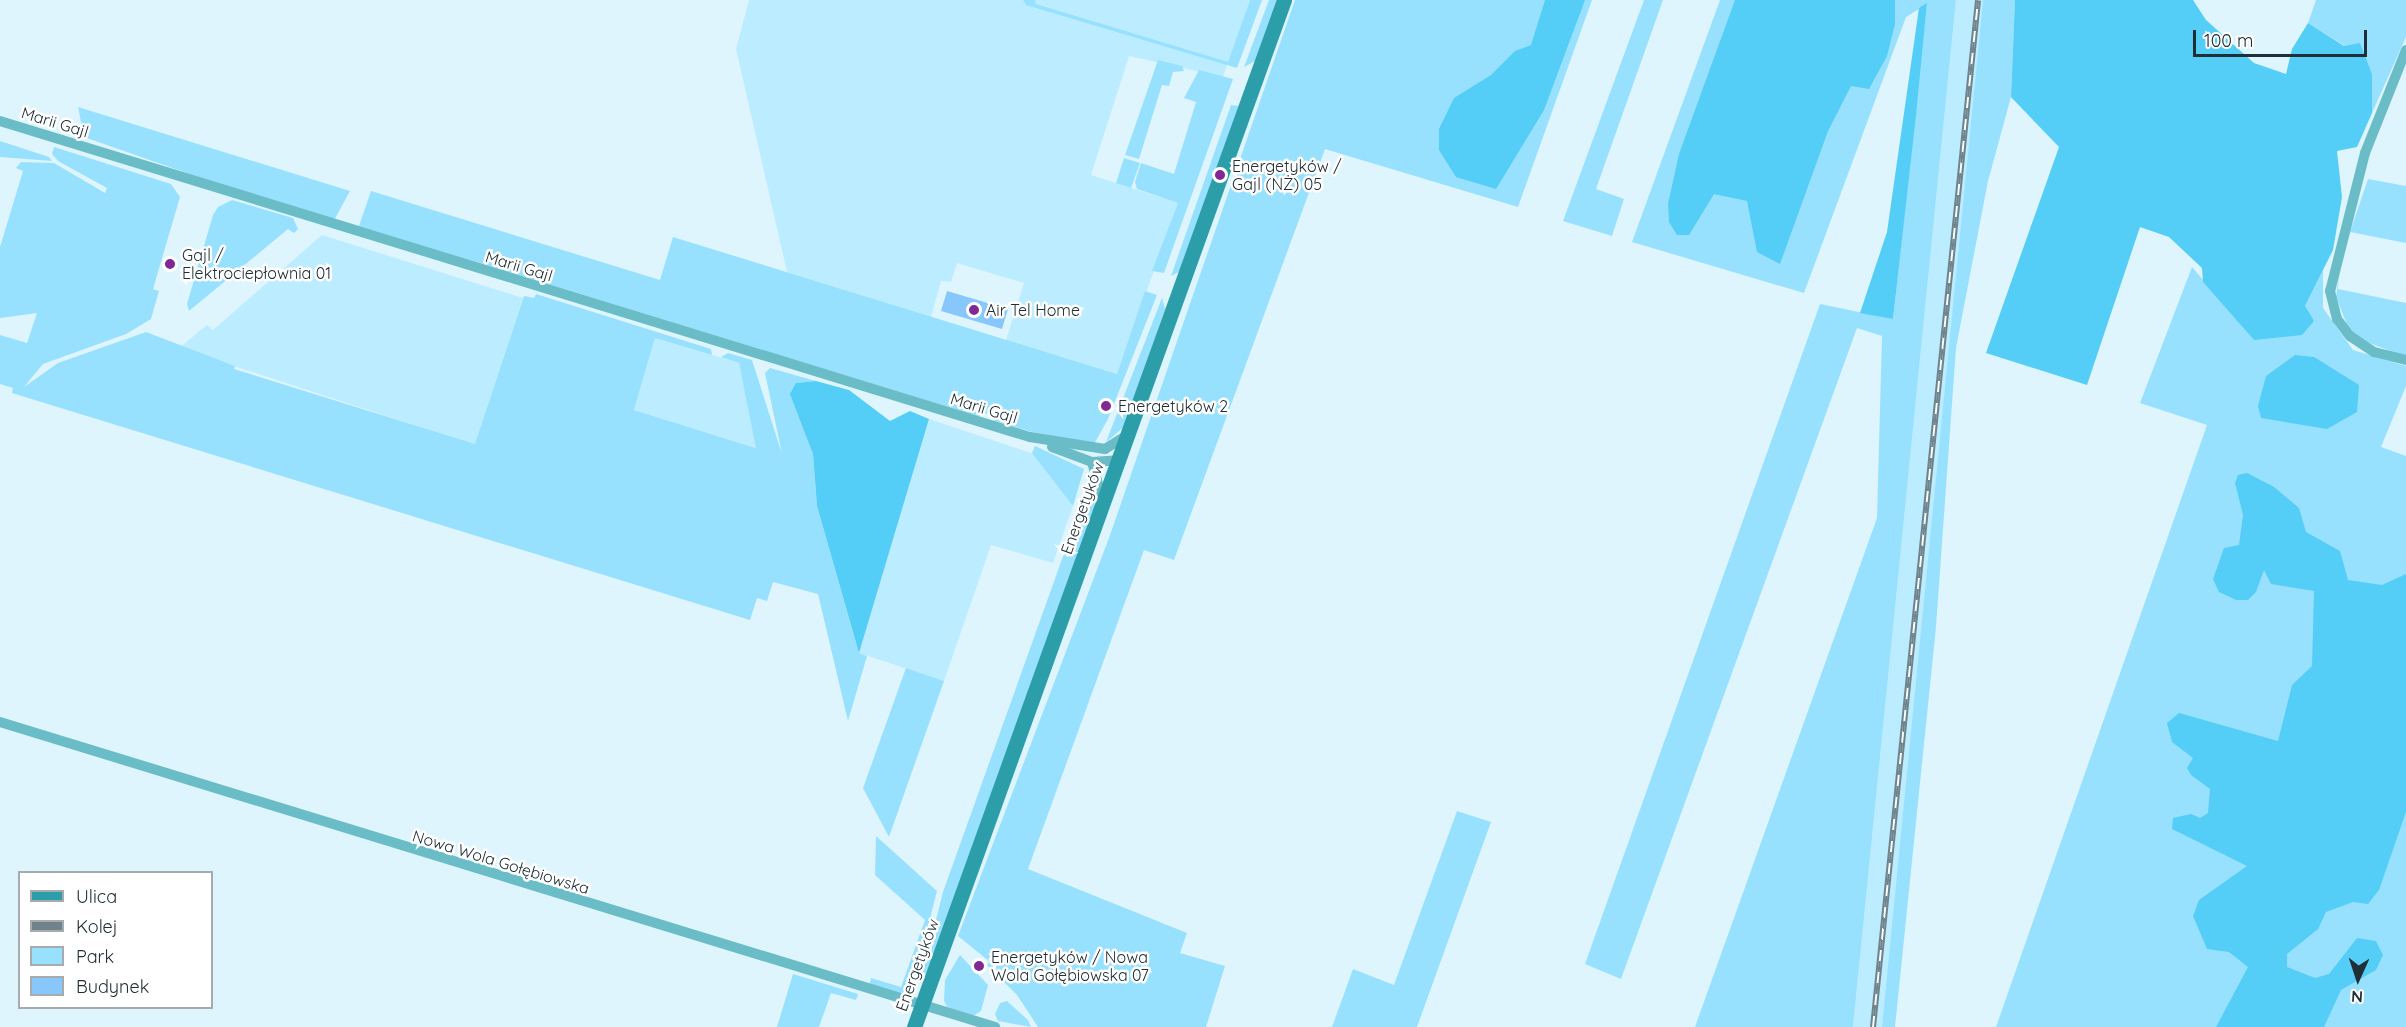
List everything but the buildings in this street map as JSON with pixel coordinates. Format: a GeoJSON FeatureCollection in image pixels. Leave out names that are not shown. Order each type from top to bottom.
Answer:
{"type":"FeatureCollection","features":[{"type":"Feature","properties":{"kind":"main road","name":"Energetyków"},"geometry":{"type":"LineString","coordinates":[[914,1027],[1284,0]]}},
{"type":"Feature","properties":{"kind":"street"},"geometry":{"type":"LineString","coordinates":[[2406,50],[2365,153],[2330,291],[2337,319],[2350,336],[2374,352],[2406,360]]}},
{"type":"Feature","properties":{"kind":"street","name":"Marii Gajl"},"geometry":{"type":"LineString","coordinates":[[0,121],[1030,437],[1092,462],[1118,460]]}},
{"type":"Feature","properties":{"kind":"street"},"geometry":{"type":"LineString","coordinates":[[1097,448],[1114,447],[1127,434]]}},
{"type":"Feature","properties":{"kind":"street","name":"Marii Gajl"},"geometry":{"type":"LineString","coordinates":[[1030,437],[1097,448],[1118,460]]}},
{"type":"Feature","properties":{"kind":"street"},"geometry":{"type":"LineString","coordinates":[[1092,462],[1103,503]]}},
{"type":"Feature","properties":{"kind":"street","name":"Nowa Wola Gołębiowska"},"geometry":{"type":"LineString","coordinates":[[0,722],[921,1007],[995,1027]]}},
{"type":"Feature","properties":{"kind":"shaded area"},"geometry":{"type":"Polygon","coordinates":[[[749,0],[1250,0],[1223,77],[1129,56],[1091,175],[1178,203],[1117,374],[1006,340],[1024,283],[957,263],[951,282],[941,281],[931,317],[787,272],[736,49],[749,0]]]}},
{"type":"Feature","properties":{"kind":"shaded area"},"geometry":{"type":"Polygon","coordinates":[[[1545,0],[1585,0],[1544,110],[1496,189],[1456,177],[1439,150],[1439,129],[1454,98],[1491,75],[1515,51],[1531,45],[1545,0]]]}},
{"type":"Feature","properties":{"kind":"shaded area"},"geometry":{"type":"Polygon","coordinates":[[[1735,0],[1895,0],[1895,24],[1887,56],[1869,89],[1851,86],[1828,131],[1780,264],[1757,252],[1747,201],[1714,194],[1689,235],[1677,235],[1669,222],[1668,204],[1679,154],[1735,0]]]}},
{"type":"Feature","properties":{"kind":"shaded area"},"geometry":{"type":"Polygon","coordinates":[[[1956,0],[1983,0],[1891,942],[1882,1027],[1853,1027],[1956,0]]]}},
{"type":"Feature","properties":{"kind":"shaded area"},"geometry":{"type":"Polygon","coordinates":[[[2015,0],[2193,0],[2206,20],[2254,63],[2286,74],[2292,49],[2308,23],[2344,46],[2360,43],[2372,74],[2372,113],[2357,147],[2337,151],[2342,197],[2333,250],[2305,306],[2314,321],[2302,335],[2254,340],[2203,282],[2202,268],[2169,237],[2140,227],[2087,385],[1986,353],[2059,147],[2011,97],[2015,0]]]}},
{"type":"Feature","properties":{"kind":"shaded area"},"geometry":{"type":"Polygon","coordinates":[[[1927,3],[1893,319],[1860,313],[1887,232],[1919,8],[1927,3]]]}},
{"type":"Feature","properties":{"kind":"shaded area"},"geometry":{"type":"Polygon","coordinates":[[[322,235],[523,298],[475,445],[179,348],[207,325],[213,330],[322,235]]]}},
{"type":"Feature","properties":{"kind":"shaded area"},"geometry":{"type":"Polygon","coordinates":[[[655,338],[739,363],[757,448],[634,410],[655,338]]]}},
{"type":"Feature","properties":{"kind":"shaded area"},"geometry":{"type":"Polygon","coordinates":[[[2295,355],[2314,357],[2359,385],[2357,412],[2327,429],[2261,418],[2258,406],[2266,376],[2295,355]]]}},
{"type":"Feature","properties":{"kind":"shaded area"},"geometry":{"type":"Polygon","coordinates":[[[816,381],[849,390],[890,421],[910,411],[929,419],[859,653],[817,506],[813,454],[790,394],[796,383],[816,381]]]}},
{"type":"Feature","properties":{"kind":"shaded area"},"geometry":{"type":"Polygon","coordinates":[[[929,419],[1034,454],[1073,506],[1053,563],[991,545],[944,681],[859,653],[929,419]]]}},
{"type":"Feature","properties":{"kind":"shaded area"},"geometry":{"type":"Polygon","coordinates":[[[2247,473],[2274,487],[2299,508],[2306,532],[2340,551],[2348,580],[2382,585],[2406,574],[2406,812],[2379,890],[2368,904],[2353,902],[2326,912],[2318,929],[2287,954],[2287,967],[2315,978],[2329,974],[2357,938],[2376,941],[2383,955],[2376,970],[2341,990],[2324,1027],[2216,1027],[2248,967],[2229,952],[2207,949],[2193,916],[2199,900],[2247,866],[2172,829],[2173,818],[2191,814],[2200,818],[2208,813],[2210,789],[2191,775],[2187,768],[2193,758],[2172,742],[2167,723],[2179,713],[2278,741],[2292,685],[2312,666],[2314,591],[2271,584],[2264,570],[2256,592],[2248,600],[2236,600],[2219,592],[2213,579],[2224,548],[2239,545],[2243,515],[2235,483],[2238,475],[2247,473]]]}},
{"type":"Feature","properties":{"kind":"green space"},"geometry":{"type":"Polygon","coordinates":[[[1023,0],[1035,0],[1036,4],[1228,62],[1250,0],[1262,0],[1237,68],[1026,5],[1023,0]]]}},
{"type":"Feature","properties":{"kind":"green space"},"geometry":{"type":"Polygon","coordinates":[[[1269,0],[1277,0],[1255,61],[1244,67],[1269,0]]]}},
{"type":"Feature","properties":{"kind":"green space"},"geometry":{"type":"Polygon","coordinates":[[[1295,0],[1592,0],[1518,207],[1325,149],[1174,560],[1144,550],[1028,869],[1187,933],[1180,953],[1225,966],[1206,1027],[1038,1027],[1017,995],[987,965],[990,962],[958,936],[1109,538],[1295,0]]]}},
{"type":"Feature","properties":{"kind":"green space"},"geometry":{"type":"Polygon","coordinates":[[[1644,0],[1663,0],[1596,189],[1624,199],[1612,236],[1563,221],[1644,0]]]}},
{"type":"Feature","properties":{"kind":"green space"},"geometry":{"type":"Polygon","coordinates":[[[1720,0],[1956,0],[1853,1027],[1695,1027],[1877,518],[1882,336],[1857,328],[1621,979],[1585,964],[1820,304],[1893,319],[1927,4],[1906,17],[1804,293],[1632,242],[1720,0]]]}},
{"type":"Feature","properties":{"kind":"green space"},"geometry":{"type":"Polygon","coordinates":[[[1983,0],[2015,0],[2011,97],[1988,181],[1956,348],[1936,627],[1895,1027],[1882,1027],[1983,0]]]}},
{"type":"Feature","properties":{"kind":"green space"},"geometry":{"type":"Polygon","coordinates":[[[2316,0],[2406,0],[2406,37],[2372,113],[2372,74],[2360,44],[2345,46],[2308,23],[2316,0]]]}},
{"type":"Feature","properties":{"kind":"green space"},"geometry":{"type":"Polygon","coordinates":[[[1158,60],[1182,66],[1184,71],[1173,72],[1169,86],[1162,85],[1139,159],[1125,155],[1158,60]]]}},
{"type":"Feature","properties":{"kind":"green space"},"geometry":{"type":"Polygon","coordinates":[[[1199,70],[1233,79],[1164,273],[1152,271],[1178,203],[1137,189],[1135,182],[1141,163],[1174,174],[1196,102],[1184,98],[1199,70]]]}},
{"type":"Feature","properties":{"kind":"green space"},"geometry":{"type":"Polygon","coordinates":[[[1231,105],[1239,106],[1179,272],[1171,276],[1231,105]]]}},
{"type":"Feature","properties":{"kind":"green space"},"geometry":{"type":"Polygon","coordinates":[[[78,107],[350,191],[332,224],[84,137],[78,107]]]}},
{"type":"Feature","properties":{"kind":"green space"},"geometry":{"type":"Polygon","coordinates":[[[0,141],[49,157],[52,161],[0,157],[0,141]]]}},
{"type":"Feature","properties":{"kind":"green space"},"geometry":{"type":"Polygon","coordinates":[[[54,147],[171,184],[180,197],[153,289],[159,291],[151,319],[126,334],[43,364],[24,387],[58,363],[146,332],[235,366],[234,369],[475,444],[524,296],[534,298],[536,294],[711,349],[712,355],[655,338],[634,410],[756,448],[739,363],[721,357],[728,353],[752,360],[782,454],[765,373],[770,368],[816,381],[796,383],[800,413],[813,454],[817,506],[859,653],[867,656],[848,721],[818,594],[773,582],[767,601],[757,598],[750,620],[12,393],[13,388],[0,384],[0,335],[27,343],[37,313],[0,318],[0,247],[23,171],[16,168],[21,162],[54,163],[105,193],[107,188],[58,161],[52,154],[54,147]]]}},
{"type":"Feature","properties":{"kind":"green space"},"geometry":{"type":"Polygon","coordinates":[[[1124,158],[1140,163],[1131,188],[1116,183],[1124,158]]]}},
{"type":"Feature","properties":{"kind":"green space"},"geometry":{"type":"Polygon","coordinates":[[[2368,179],[2406,186],[2406,243],[2350,232],[2368,179]]]}},
{"type":"Feature","properties":{"kind":"green space"},"geometry":{"type":"Polygon","coordinates":[[[371,191],[660,280],[673,237],[1117,374],[1145,291],[1157,295],[1108,419],[1094,444],[1032,432],[994,421],[992,412],[978,416],[359,226],[371,191]]]}},
{"type":"Feature","properties":{"kind":"green space"},"geometry":{"type":"Polygon","coordinates":[[[232,200],[293,218],[298,229],[294,233],[288,229],[189,311],[187,304],[213,215],[218,207],[232,200]]]}},
{"type":"Feature","properties":{"kind":"green space"},"geometry":{"type":"Polygon","coordinates":[[[2192,267],[2254,340],[2305,306],[2323,270],[2323,308],[2353,350],[2406,366],[2406,386],[2381,447],[2406,456],[2406,1027],[1996,1027],[2207,425],[2140,403],[2192,267]]]}},
{"type":"Feature","properties":{"kind":"green space"},"geometry":{"type":"Polygon","coordinates":[[[2339,274],[2338,289],[2406,303],[2406,357],[2359,339],[2348,327],[2336,297],[2339,274]]]}},
{"type":"Feature","properties":{"kind":"green space"},"geometry":{"type":"Polygon","coordinates":[[[1162,298],[1165,309],[1124,427],[1106,442],[1162,298]]]}},
{"type":"Feature","properties":{"kind":"green space"},"geometry":{"type":"Polygon","coordinates":[[[1035,446],[1084,469],[1073,506],[1032,453],[1035,446]]]}},
{"type":"Feature","properties":{"kind":"green space"},"geometry":{"type":"Polygon","coordinates":[[[1091,478],[1095,506],[926,974],[923,972],[943,892],[1091,478]]]}},
{"type":"Feature","properties":{"kind":"green space"},"geometry":{"type":"Polygon","coordinates":[[[906,668],[944,681],[889,837],[863,788],[906,668]]]}},
{"type":"Feature","properties":{"kind":"green space"},"geometry":{"type":"Polygon","coordinates":[[[1457,811],[1491,822],[1417,1027],[1332,1027],[1353,969],[1394,985],[1457,811]]]}},
{"type":"Feature","properties":{"kind":"green space"},"geometry":{"type":"Polygon","coordinates":[[[876,836],[937,891],[919,962],[915,960],[918,965],[910,988],[902,994],[869,987],[871,978],[901,987],[925,920],[875,875],[876,836]]]}},
{"type":"Feature","properties":{"kind":"green space"},"geometry":{"type":"Polygon","coordinates":[[[960,955],[988,985],[981,1011],[973,1016],[947,1007],[944,1001],[945,980],[960,955]]]}},
{"type":"Feature","properties":{"kind":"green space"},"geometry":{"type":"Polygon","coordinates":[[[793,974],[858,994],[856,1000],[831,993],[819,1027],[777,1027],[793,974]]]}},
{"type":"Feature","properties":{"kind":"green space"},"geometry":{"type":"Polygon","coordinates":[[[1007,1001],[1028,1020],[1031,1027],[998,1021],[995,1014],[1000,1003],[1007,1001]]]}},
{"type":"Feature","properties":{"kind":"railway"},"geometry":{"type":"LineString","coordinates":[[1873,1027],[1978,0]]}},
{"type":"Feature","properties":{"kind":"place","name":"Energetyków / Gajl (NŻ) 05"},"geometry":{"type":"Point","coordinates":[1220,175]}},
{"type":"Feature","properties":{"kind":"place","name":"Gajl / Elektrociepłownia 01"},"geometry":{"type":"Point","coordinates":[170,264]}},
{"type":"Feature","properties":{"kind":"place","name":"Air Tel Home"},"geometry":{"type":"Point","coordinates":[974,310]}},
{"type":"Feature","properties":{"kind":"place","name":"Energetyków 2"},"geometry":{"type":"Point","coordinates":[1106,406]}},
{"type":"Feature","properties":{"kind":"place","name":"Energetyków / Nowa Wola Gołębiowska 07"},"geometry":{"type":"Point","coordinates":[979,966]}}]}
